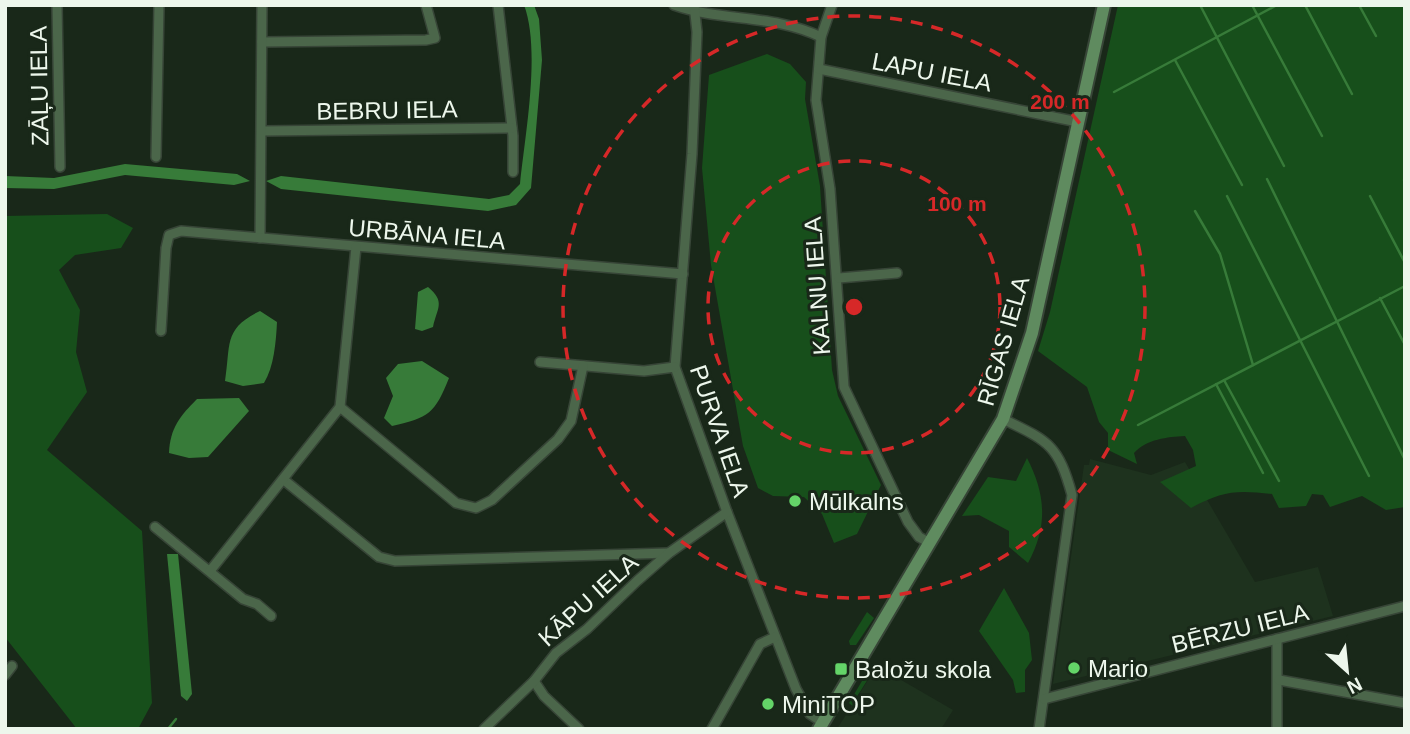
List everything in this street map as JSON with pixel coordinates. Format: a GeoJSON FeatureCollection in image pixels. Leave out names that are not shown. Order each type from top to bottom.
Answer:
{"type":"FeatureCollection","features":[{"type":"Feature","properties":{"kind":"main road","name":"RĪGAS IELA"},"geometry":{"type":"LineString","coordinates":[[820,726],[1003,419],[1032,333],[1104,5]]}},
{"type":"Feature","properties":{"kind":"street","name":"ZĀĻU IELA"},"geometry":{"type":"LineString","coordinates":[[57,5],[60,167]]}},
{"type":"Feature","properties":{"kind":"street"},"geometry":{"type":"LineString","coordinates":[[156,157],[159,5]]}},
{"type":"Feature","properties":{"kind":"street"},"geometry":{"type":"LineString","coordinates":[[260,238],[262,5]]}},
{"type":"Feature","properties":{"kind":"street"},"geometry":{"type":"LineString","coordinates":[[262,42],[435,38],[426,5]]}},
{"type":"Feature","properties":{"kind":"street"},"geometry":{"type":"LineString","coordinates":[[498,5],[512,128],[513,172]]}},
{"type":"Feature","properties":{"kind":"street"},"geometry":{"type":"LineString","coordinates":[[674,5],[767,19],[821,37]]}},
{"type":"Feature","properties":{"kind":"street","name":"KALNU IELA"},"geometry":{"type":"LineString","coordinates":[[832,5],[821,37],[816,110],[830,189],[839,278],[844,387],[908,522],[919,537],[930,543]]}},
{"type":"Feature","properties":{"kind":"street","name":"PURVA IELA"},"geometry":{"type":"LineString","coordinates":[[694,9],[697,32],[692,149],[676,367],[775,637],[803,703],[820,726]]}},
{"type":"Feature","properties":{"kind":"street","name":"LAPU IELA"},"geometry":{"type":"LineString","coordinates":[[819,69],[1079,122]]}},
{"type":"Feature","properties":{"kind":"street","name":"BEBRU IELA"},"geometry":{"type":"LineString","coordinates":[[262,131],[512,128]]}},
{"type":"Feature","properties":{"kind":"street","name":"URBĀNA IELA"},"geometry":{"type":"LineString","coordinates":[[161,331],[169,235],[181,231],[683,274]]}},
{"type":"Feature","properties":{"kind":"street"},"geometry":{"type":"LineString","coordinates":[[210,571],[340,407],[356,247]]}},
{"type":"Feature","properties":{"kind":"street"},"geometry":{"type":"LineString","coordinates":[[839,278],[897,273]]}},
{"type":"Feature","properties":{"kind":"street"},"geometry":{"type":"LineString","coordinates":[[540,362],[644,370],[676,367]]}},
{"type":"Feature","properties":{"kind":"street"},"geometry":{"type":"LineString","coordinates":[[340,407],[456,503],[475,508],[492,500],[565,432],[575,409],[583,366]]}},
{"type":"Feature","properties":{"kind":"street"},"geometry":{"type":"LineString","coordinates":[[1003,419],[1049,443],[1062,460],[1072,495],[1039,729]]}},
{"type":"Feature","properties":{"kind":"street"},"geometry":{"type":"LineString","coordinates":[[284,480],[379,557],[395,561],[669,553]]}},
{"type":"Feature","properties":{"kind":"street","name":"KĀPU IELA"},"geometry":{"type":"LineString","coordinates":[[484,729],[534,681],[556,653],[587,629],[669,553],[727,512]]}},
{"type":"Feature","properties":{"kind":"street"},"geometry":{"type":"LineString","coordinates":[[155,527],[243,599],[257,604],[271,616]]}},
{"type":"Feature","properties":{"kind":"street","name":"BĒRZU IELA"},"geometry":{"type":"LineString","coordinates":[[1044,699],[1405,606]]}},
{"type":"Feature","properties":{"kind":"street"},"geometry":{"type":"LineString","coordinates":[[712,729],[760,644],[775,637]]}},
{"type":"Feature","properties":{"kind":"street"},"geometry":{"type":"LineString","coordinates":[[1277,639],[1277,729]]}},
{"type":"Feature","properties":{"kind":"street"},"geometry":{"type":"LineString","coordinates":[[5,675],[12,666]]}},
{"type":"Feature","properties":{"kind":"street"},"geometry":{"type":"LineString","coordinates":[[1279,680],[1405,703]]}},
{"type":"Feature","properties":{"kind":"street"},"geometry":{"type":"LineString","coordinates":[[534,681],[544,696],[579,729]]}},
{"type":"Feature","properties":{"kind":"shaded area"},"geometry":{"type":"Polygon","coordinates":[[[524,5],[534,5],[539,19],[542,60],[531,188],[516,205],[488,211],[281,189],[266,181],[281,176],[489,199],[509,195],[520,184],[532,68],[529,24],[524,5]]]}},
{"type":"Feature","properties":{"kind":"shaded area"},"geometry":{"type":"Polygon","coordinates":[[[1118,5],[1405,5],[1405,507],[1386,510],[1362,496],[1330,507],[1323,495],[1312,494],[1306,506],[1279,508],[1272,494],[1248,492],[1221,495],[1191,508],[1160,482],[1196,466],[1193,450],[1185,436],[1164,438],[1139,448],[1134,453],[1137,464],[1108,450],[1108,433],[1099,422],[1087,387],[1038,351],[1050,312],[1118,5]]]}},
{"type":"Feature","properties":{"kind":"shaded area"},"geometry":{"type":"Polygon","coordinates":[[[767,54],[790,64],[806,82],[805,99],[820,186],[832,370],[838,396],[881,485],[857,534],[834,543],[822,514],[804,497],[773,496],[758,488],[743,446],[711,265],[702,168],[709,75],[767,54]]]}},
{"type":"Feature","properties":{"kind":"shaded area"},"geometry":{"type":"Polygon","coordinates":[[[125,164],[237,174],[250,181],[234,185],[125,175],[54,189],[5,188],[5,176],[54,178],[125,164]]]}},
{"type":"Feature","properties":{"kind":"shaded area"},"geometry":{"type":"Polygon","coordinates":[[[107,214],[133,228],[121,248],[75,255],[59,270],[80,310],[76,352],[87,392],[47,450],[142,531],[152,703],[138,729],[77,729],[5,637],[5,216],[107,214]]]}},
{"type":"Feature","properties":{"kind":"shaded area"},"geometry":{"type":"Polygon","coordinates":[[[428,287],[437,297],[439,306],[433,327],[422,331],[415,329],[418,292],[428,287]]]}},
{"type":"Feature","properties":{"kind":"shaded area"},"geometry":{"type":"Polygon","coordinates":[[[260,311],[277,322],[274,354],[264,383],[243,386],[225,381],[234,331],[260,311]]]}},
{"type":"Feature","properties":{"kind":"shaded area"},"geometry":{"type":"Polygon","coordinates":[[[422,361],[449,378],[444,390],[435,406],[423,417],[392,426],[384,418],[393,396],[386,378],[398,364],[422,361]]]}},
{"type":"Feature","properties":{"kind":"shaded area"},"geometry":{"type":"Polygon","coordinates":[[[239,398],[249,411],[208,457],[189,458],[169,453],[171,436],[177,423],[197,399],[239,398]]]}},
{"type":"Feature","properties":{"kind":"shaded area"},"geometry":{"type":"Polygon","coordinates":[[[1027,458],[1038,485],[1042,510],[1039,536],[1028,563],[1009,547],[1009,531],[979,515],[962,516],[988,477],[1016,481],[1027,458]]]}},
{"type":"Feature","properties":{"kind":"shaded area"},"geometry":{"type":"Polygon","coordinates":[[[1090,459],[1151,475],[1185,462],[1255,582],[1318,567],[1333,616],[1053,684],[1084,465],[1089,465],[1090,459]]]}},
{"type":"Feature","properties":{"kind":"shaded area"},"geometry":{"type":"Polygon","coordinates":[[[167,554],[178,554],[192,694],[187,701],[181,696],[167,554]]]}},
{"type":"Feature","properties":{"kind":"shaded area"},"geometry":{"type":"Polygon","coordinates":[[[1004,588],[1029,633],[1032,660],[1025,670],[1025,692],[1016,693],[1013,680],[979,631],[1004,588]]]}},
{"type":"Feature","properties":{"kind":"shaded area"},"geometry":{"type":"Polygon","coordinates":[[[867,612],[874,618],[856,645],[850,645],[849,641],[867,612]]]}},
{"type":"Feature","properties":{"kind":"shaded area"},"geometry":{"type":"Polygon","coordinates":[[[878,663],[881,671],[878,674],[873,671],[853,703],[859,708],[857,710],[849,703],[872,664],[878,663]]]}},
{"type":"Feature","properties":{"kind":"shaded area"},"geometry":{"type":"Polygon","coordinates":[[[877,666],[953,710],[941,729],[837,729],[877,666]]]}},
{"type":"Feature","properties":{"kind":"waterway"},"geometry":{"type":"LineString","coordinates":[[1200,5],[1284,166]]}},
{"type":"Feature","properties":{"kind":"waterway"},"geometry":{"type":"LineString","coordinates":[[1252,5],[1322,136]]}},
{"type":"Feature","properties":{"kind":"waterway"},"geometry":{"type":"LineString","coordinates":[[1114,92],[1277,5]]}},
{"type":"Feature","properties":{"kind":"waterway"},"geometry":{"type":"LineString","coordinates":[[1305,5],[1352,94]]}},
{"type":"Feature","properties":{"kind":"waterway"},"geometry":{"type":"LineString","coordinates":[[1359,5],[1376,36]]}},
{"type":"Feature","properties":{"kind":"waterway"},"geometry":{"type":"LineString","coordinates":[[1175,60],[1242,185]]}},
{"type":"Feature","properties":{"kind":"waterway"},"geometry":{"type":"LineString","coordinates":[[1267,179],[1404,458]]}},
{"type":"Feature","properties":{"kind":"waterway"},"geometry":{"type":"LineString","coordinates":[[1227,196],[1369,476]]}},
{"type":"Feature","properties":{"kind":"waterway"},"geometry":{"type":"LineString","coordinates":[[1370,196],[1405,263]]}},
{"type":"Feature","properties":{"kind":"waterway"},"geometry":{"type":"LineString","coordinates":[[1195,211],[1220,254],[1253,365]]}},
{"type":"Feature","properties":{"kind":"waterway"},"geometry":{"type":"LineString","coordinates":[[1138,425],[1405,286]]}},
{"type":"Feature","properties":{"kind":"waterway"},"geometry":{"type":"LineString","coordinates":[[1380,298],[1405,345]]}},
{"type":"Feature","properties":{"kind":"waterway"},"geometry":{"type":"LineString","coordinates":[[1224,380],[1279,481]]}},
{"type":"Feature","properties":{"kind":"waterway"},"geometry":{"type":"LineString","coordinates":[[1216,384],[1263,473]]}},
{"type":"Feature","properties":{"kind":"waterway"},"geometry":{"type":"LineString","coordinates":[[168,729],[176,719]]}},
{"type":"Feature","properties":{"kind":"place","name":"Mūlkalns"},"geometry":{"type":"Point","coordinates":[795,501]}},
{"type":"Feature","properties":{"kind":"place","name":"Mario"},"geometry":{"type":"Point","coordinates":[1074,668]}},
{"type":"Feature","properties":{"kind":"place","name":"Baložu skola"},"geometry":{"type":"Point","coordinates":[841,669]}},
{"type":"Feature","properties":{"kind":"place","name":"MiniTOP"},"geometry":{"type":"Point","coordinates":[768,704]}}]}
